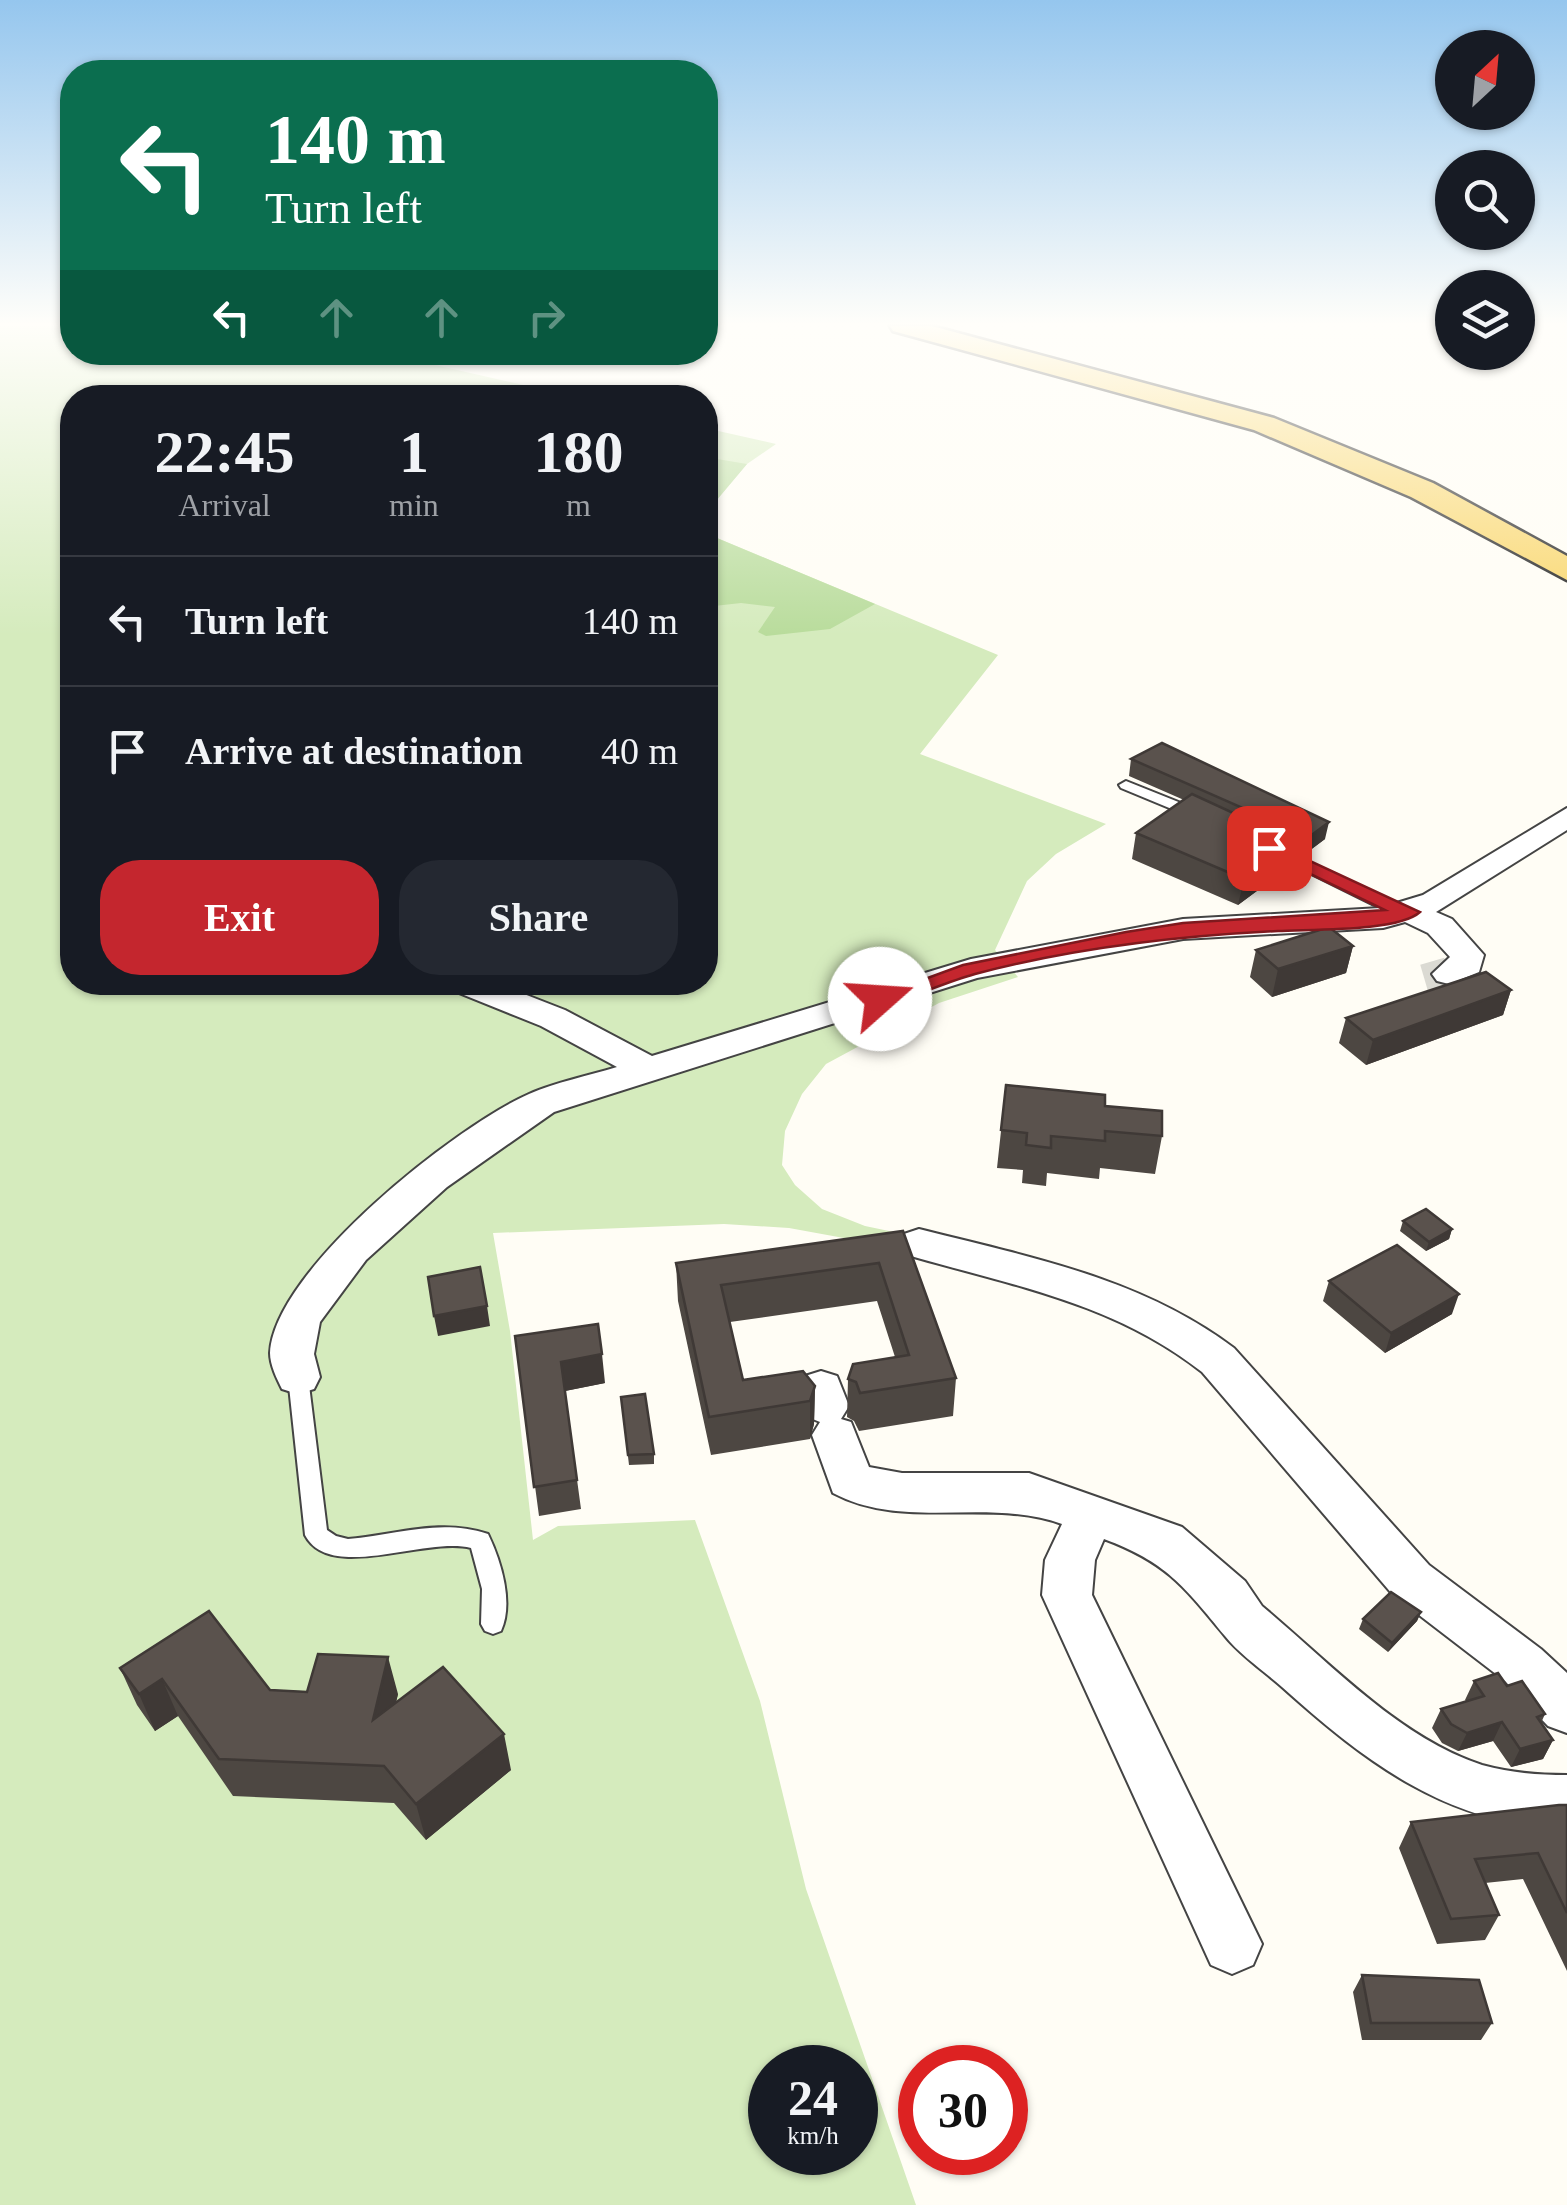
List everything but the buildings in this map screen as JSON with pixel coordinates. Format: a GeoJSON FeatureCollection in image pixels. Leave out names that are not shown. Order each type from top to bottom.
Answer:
{"type":"FeatureCollection","features":[{"type":"Feature","properties":{"kind":"main road"},"geometry":{"type":"LineString","coordinates":[[1276,429],[1422,490],[1567,570]]}},
{"type":"Feature","properties":{"kind":"street"},"geometry":{"type":"LineString","coordinates":[[298,1377],[292,1352],[300,1320],[340,1261],[403,1202],[488,1134],[540,1102],[971,969],[1183,930],[1354,921],[1410,912],[1434,902],[1567,816]]}},
{"type":"Feature","properties":{"kind":"street"},"geometry":{"type":"LineString","coordinates":[[1410,912],[1440,926],[1467,955],[1467,965],[1448,974]]}},
{"type":"Feature","properties":{"kind":"street"},"geometry":{"type":"LineString","coordinates":[[494,995],[553,1018],[644,1067]]}},
{"type":"Feature","properties":{"kind":"street"},"geometry":{"type":"LineString","coordinates":[[919,1244],[1046,1278],[1139,1309],[1186,1332],[1218,1360],[1410,1580],[1523,1665],[1567,1709]]}},
{"type":"Feature","properties":{"kind":"street"},"geometry":{"type":"LineString","coordinates":[[828,1410],[850,1479],[867,1488],[902,1492],[1029,1492],[1165,1541],[1227,1596],[1244,1622],[1396,1746],[1440,1773],[1507,1799],[1567,1802]]}},
{"type":"Feature","properties":{"kind":"street"},"geometry":{"type":"LineString","coordinates":[[1090,1515],[1070,1560],[1067,1595],[1232,1944]]}},
{"type":"Feature","properties":{"kind":"lane"},"geometry":{"type":"LineString","coordinates":[[1126,786],[1218,824]]}},
{"type":"Feature","properties":{"kind":"lane"},"geometry":{"type":"LineString","coordinates":[[1253,839],[1377,901],[1410,912]]}},
{"type":"Feature","properties":{"kind":"lane"},"geometry":{"type":"LineString","coordinates":[[298,1377],[316,1534],[326,1545],[343,1548],[376,1547],[422,1534],[453,1532],[480,1540],[494,1589],[493,1624]]}},
{"type":"Feature","properties":{"kind":"green space"},"geometry":{"type":"Polygon","coordinates":[[[0,429],[60,429],[60,995],[718,995],[718,538],[998,655],[920,754],[1106,824],[1056,854],[1027,881],[995,950],[1018,977],[939,1003],[826,1064],[802,1094],[785,1131],[782,1165],[795,1185],[822,1209],[865,1226],[918,1237],[915,1251],[789,1228],[724,1224],[493,1233],[510,1331],[533,1540],[558,1526],[695,1520],[760,1701],[806,1889],[860,2045],[748,2045],[748,2175],[878,2175],[878,2096],[898,2153],[898,2175],[906,2175],[916,2205],[0,2205],[0,429]]]}},
{"type":"Feature","properties":{"kind":"green space"},"geometry":{"type":"Polygon","coordinates":[[[718,431],[776,444],[747,464],[718,499],[718,431]]]}},
{"type":"Feature","properties":{"kind":"green space"},"geometry":{"type":"Polygon","coordinates":[[[718,459],[747,464],[718,499],[718,459]]]}},
{"type":"Feature","properties":{"kind":"green space"},"geometry":{"type":"Polygon","coordinates":[[[718,538],[875,604],[830,629],[766,636],[758,632],[775,607],[741,603],[718,606],[718,538]]]}},
{"type":"Feature","properties":{"kind":"tunnel"},"geometry":{"type":"LineString","coordinates":[[1425,981],[1449,974]]}},
{"type":"Feature","properties":{"kind":"route"},"geometry":{"type":"LineString","coordinates":[[880,999],[971,969],[1126,938],[1183,930],[1354,921],[1410,912],[1377,901],[1269,848]]}}]}
